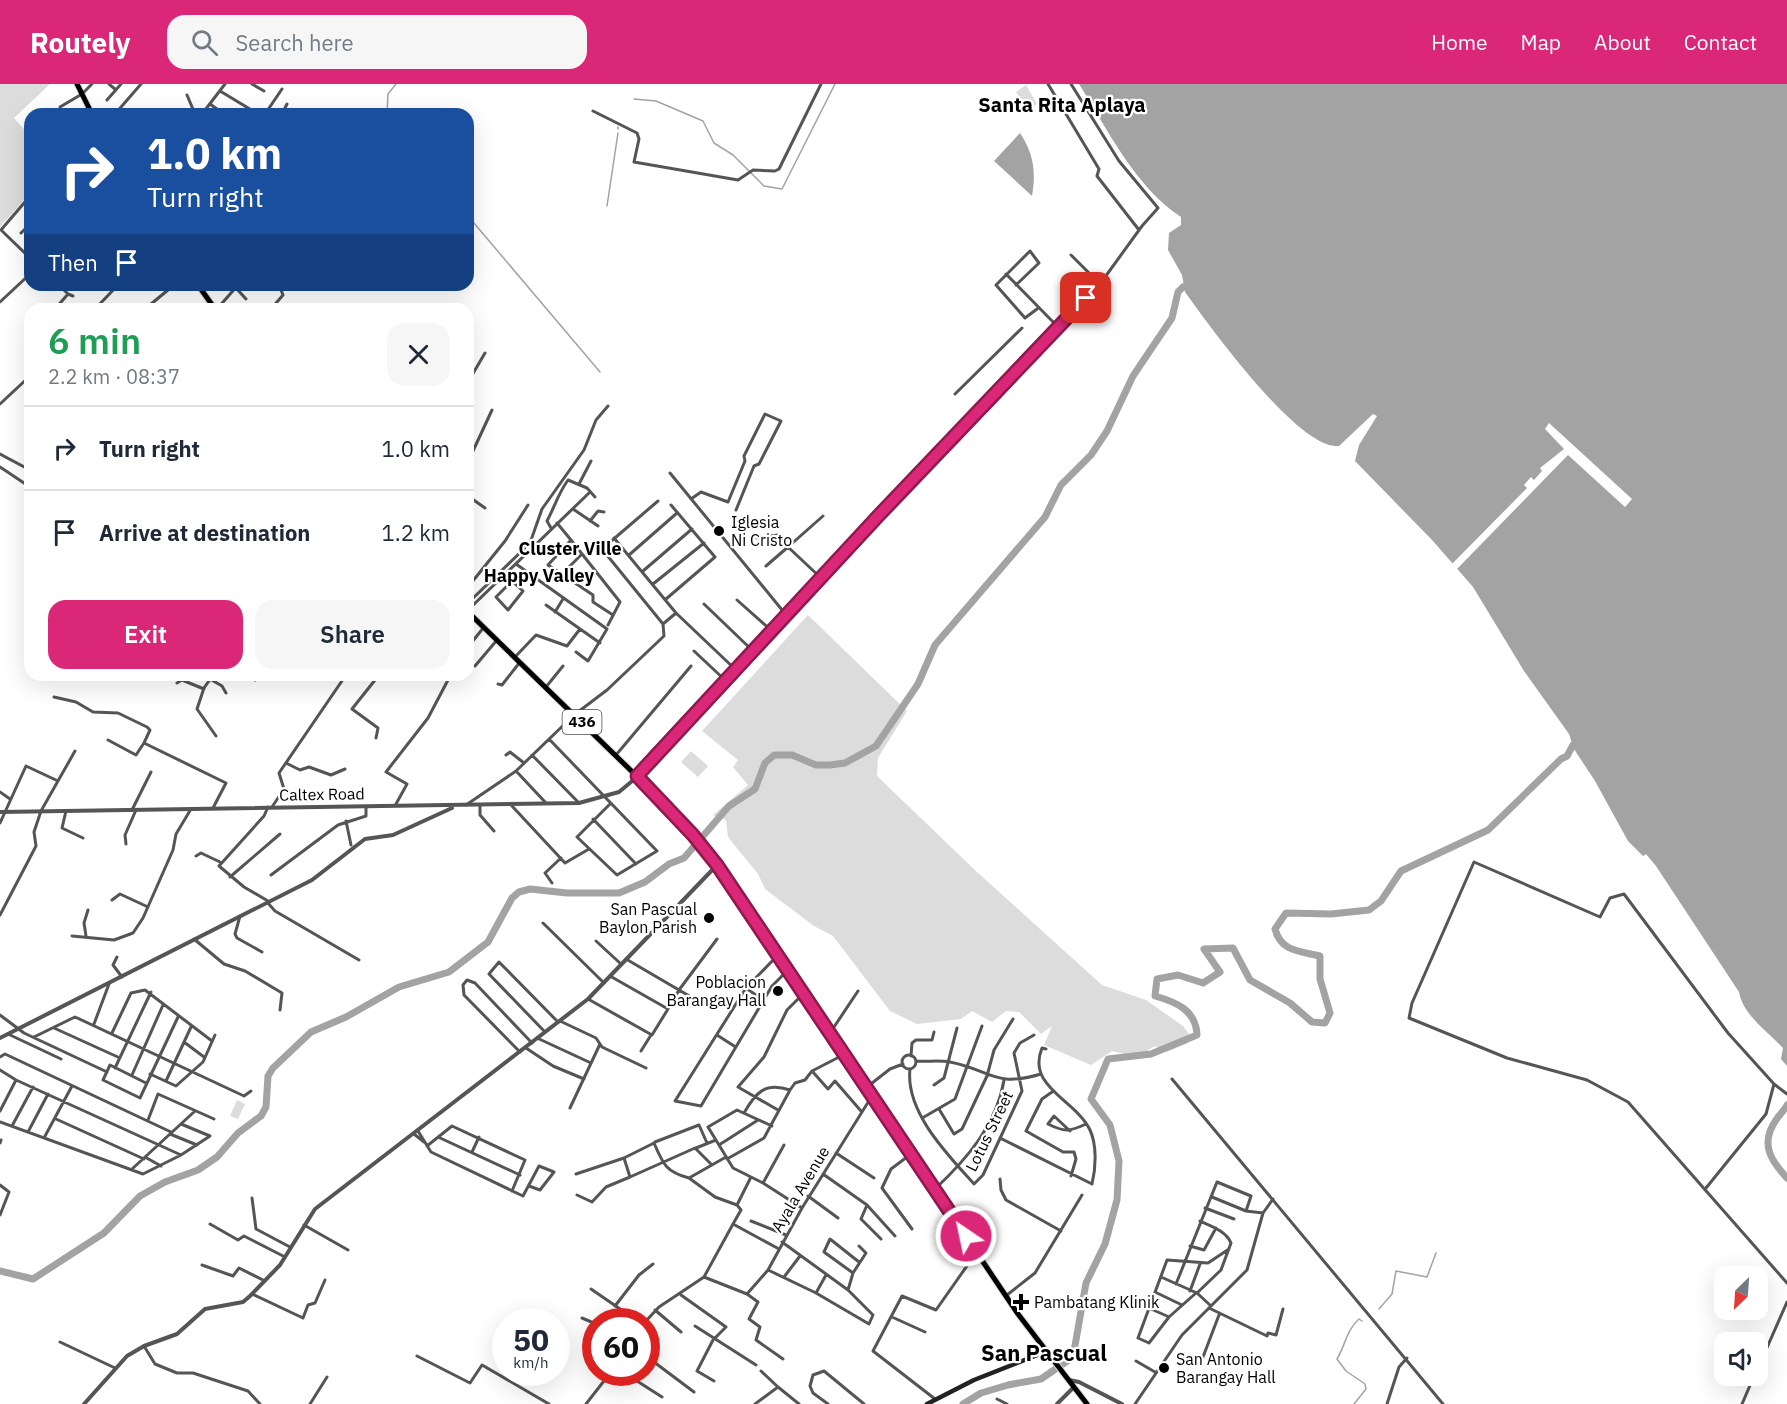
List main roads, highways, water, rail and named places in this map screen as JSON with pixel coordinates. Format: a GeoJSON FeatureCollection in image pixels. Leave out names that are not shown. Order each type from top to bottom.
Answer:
{"type":"FeatureCollection","features":[{"type":"Feature","properties":{"kind":"main road"},"geometry":{"type":"LineString","coordinates":[[77,84],[89,108]]}},
{"type":"Feature","properties":{"kind":"main road","name":"436"},"geometry":{"type":"LineString","coordinates":[[474,617],[616,755],[706,849],[1045,1352],[1087,1404]]}},
{"type":"Feature","properties":{"kind":"main road"},"geometry":{"type":"LineString","coordinates":[[927,1404],[1045,1352]]}},
{"type":"Feature","properties":{"kind":"waterway"},"geometry":{"type":"LineString","coordinates":[[387,108],[388,94],[396,84]]}},
{"type":"Feature","properties":{"kind":"waterway"},"geometry":{"type":"LineString","coordinates":[[634,99],[656,101],[703,121],[714,143],[733,155],[764,186],[782,189],[835,84]]}},
{"type":"Feature","properties":{"kind":"waterway"},"geometry":{"type":"LineString","coordinates":[[607,206],[618,133]]}},
{"type":"Feature","properties":{"kind":"waterway"},"geometry":{"type":"LineString","coordinates":[[474,223],[600,372]]}},
{"type":"Feature","properties":{"kind":"waterway"},"geometry":{"type":"LineString","coordinates":[[0,1271],[33,1279],[104,1233],[140,1196],[165,1182],[198,1170],[217,1157],[238,1133],[261,1116],[266,1107],[268,1076],[273,1068],[311,1032],[346,1017],[399,987],[449,972],[488,942],[512,898],[519,892],[530,889],[567,893],[619,893],[645,882],[669,864],[684,858],[729,806],[755,789],[765,763],[774,755],[792,755],[816,765],[830,765],[845,763],[876,746],[918,684],[935,645],[1045,517],[1061,485],[1091,455],[1107,431],[1133,376],[1172,318],[1178,292],[1183,287]]}},
{"type":"Feature","properties":{"kind":"waterway"},"geometry":{"type":"LineString","coordinates":[[963,1404],[981,1393],[1041,1379],[1073,1357],[1086,1283],[1105,1244],[1117,1200],[1119,1161],[1110,1125],[1091,1099],[1108,1059],[1151,1054],[1197,1035],[1193,1019],[1184,1008],[1155,996],[1157,979],[1178,975],[1203,983],[1220,972],[1204,949],[1233,948],[1250,980],[1290,1003],[1312,1022],[1325,1023],[1330,1013],[1320,979],[1320,956],[1292,949],[1278,937],[1275,929],[1286,913],[1331,914],[1369,910],[1381,901],[1401,871],[1488,830],[1561,759],[1567,756],[1573,745]]}},
{"type":"Feature","properties":{"kind":"waterway"},"geometry":{"type":"LineString","coordinates":[[1787,1105],[1771,1128],[1768,1144],[1772,1158],[1787,1178]]}},
{"type":"Feature","properties":{"kind":"waterway"},"geometry":{"type":"LineString","coordinates":[[1379,1309],[1392,1294],[1396,1271],[1427,1277],[1436,1253]]}},
{"type":"Feature","properties":{"kind":"waterway"},"geometry":{"type":"LineString","coordinates":[[1354,1404],[1366,1389],[1365,1384],[1346,1371],[1337,1359],[1355,1323],[1359,1319],[1362,1321]]}},
{"type":"Feature","properties":{"kind":"place","name":"Iglesia Ni Cristo"},"geometry":{"type":"Point","coordinates":[719,531]}},
{"type":"Feature","properties":{"kind":"place","name":"San Pascual Baylon Parish"},"geometry":{"type":"Point","coordinates":[709,918]}},
{"type":"Feature","properties":{"kind":"place","name":"Poblacion Barangay Hall"},"geometry":{"type":"Point","coordinates":[778,991]}},
{"type":"Feature","properties":{"kind":"place","name":"Pambatang Klinik"},"geometry":{"type":"Point","coordinates":[1021,1302]}},
{"type":"Feature","properties":{"kind":"place","name":"San Antonio Barangay Hall"},"geometry":{"type":"Point","coordinates":[1164,1368]}},
{"type":"Feature","properties":{"kind":"district","name":"Santa Rita Aplaya"},"geometry":{"type":"Point","coordinates":[1062,105]}},
{"type":"Feature","properties":{"kind":"district","name":"Cluster Ville"},"geometry":{"type":"Point","coordinates":[570,549]}},
{"type":"Feature","properties":{"kind":"district","name":"Happy Valley"},"geometry":{"type":"Point","coordinates":[539,576]}},
{"type":"Feature","properties":{"kind":"district","name":"San Pascual"},"geometry":{"type":"Point","coordinates":[1044,1353]}}]}
